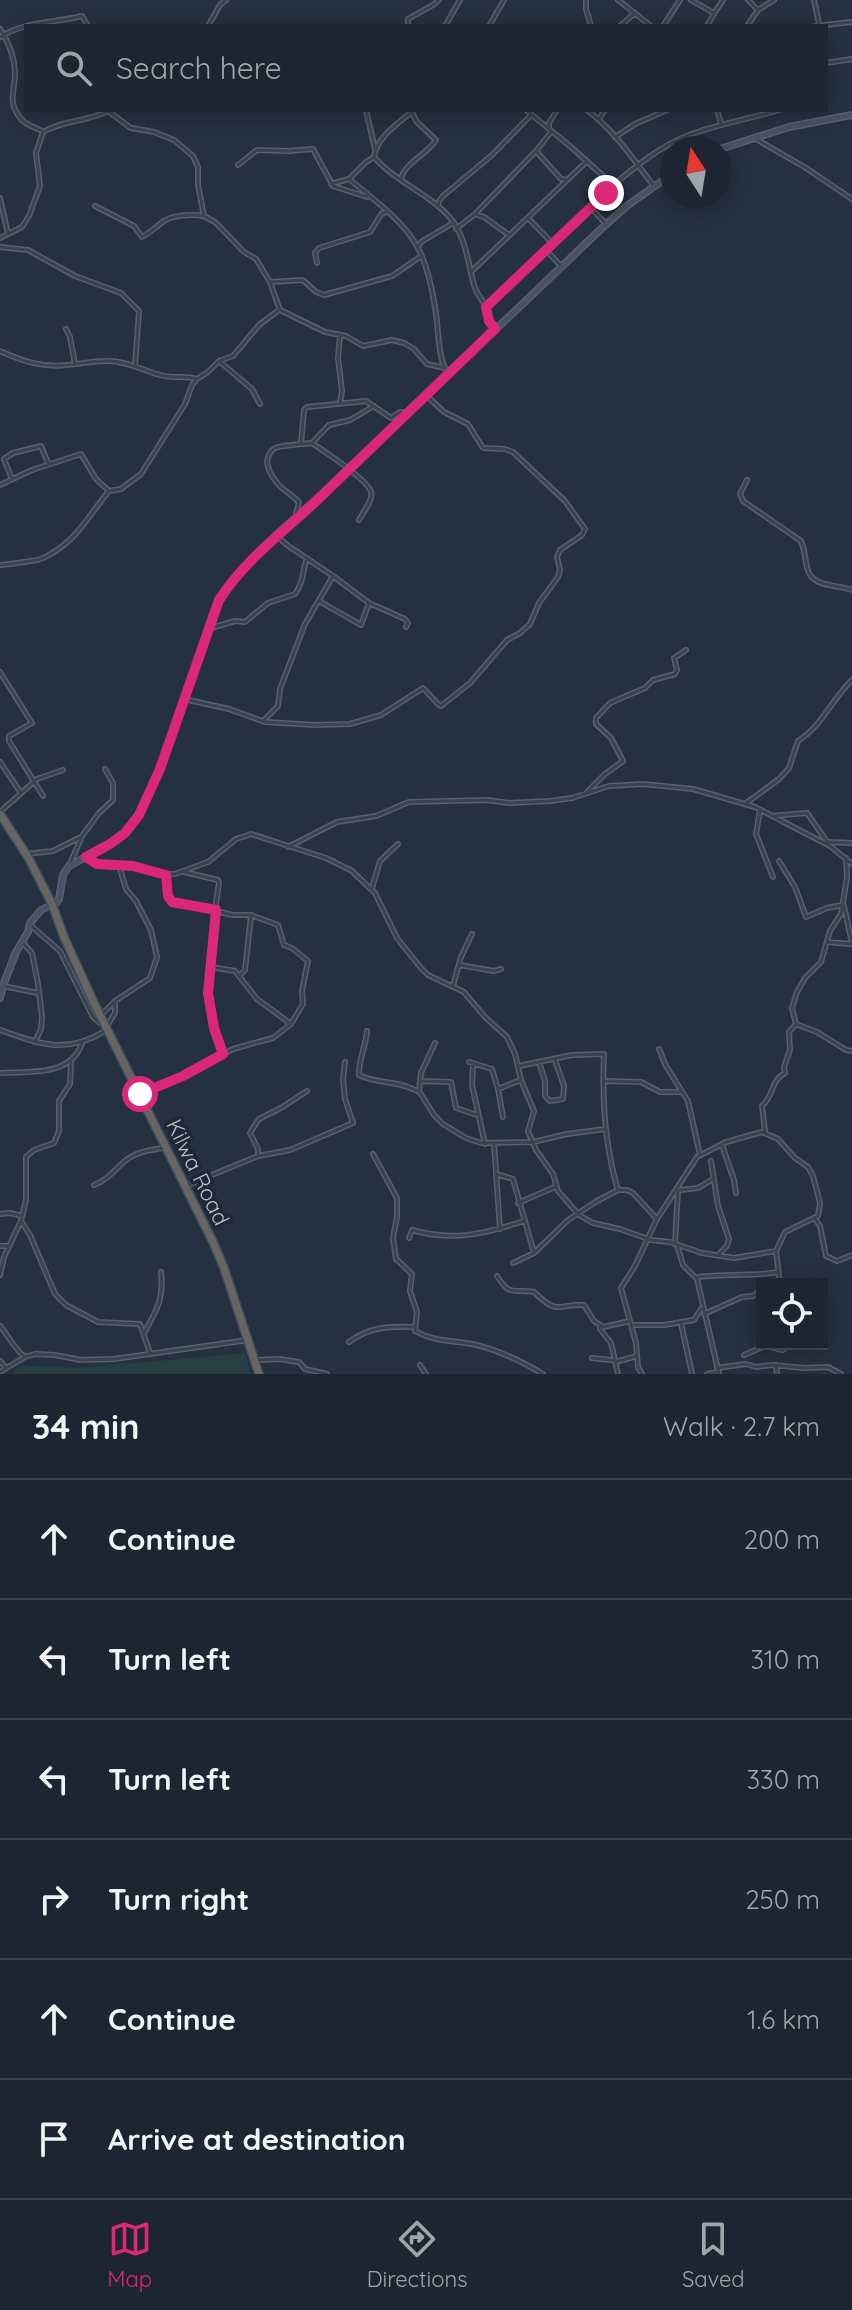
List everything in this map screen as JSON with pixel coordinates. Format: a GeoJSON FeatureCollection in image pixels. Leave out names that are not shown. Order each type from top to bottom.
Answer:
{"type":"FeatureCollection","features":[{"type":"Feature","properties":{"kind":"highway","name":"Kilwa Road"},"geometry":{"type":"LineString","coordinates":[[0,813],[52,904],[64,937],[224,1268],[259,1374]]}},
{"type":"Feature","properties":{"kind":"main road"},"geometry":{"type":"LineString","coordinates":[[732,145],[789,127],[852,115]]}},
{"type":"Feature","properties":{"kind":"main road"},"geometry":{"type":"LineString","coordinates":[[0,998],[2,984],[29,924],[36,914],[59,899],[63,875],[69,866],[110,844],[134,822],[160,769],[208,629],[225,589],[253,557],[427,395],[446,371],[606,224],[660,181]]}},
{"type":"Feature","properties":{"kind":"street"},"geometry":{"type":"LineString","coordinates":[[209,24],[226,0]]}},
{"type":"Feature","properties":{"kind":"street"},"geometry":{"type":"LineString","coordinates":[[408,24],[408,19],[439,0]]}},
{"type":"Feature","properties":{"kind":"street"},"geometry":{"type":"LineString","coordinates":[[446,24],[460,0]]}},
{"type":"Feature","properties":{"kind":"street"},"geometry":{"type":"LineString","coordinates":[[490,24],[504,0]]}},
{"type":"Feature","properties":{"kind":"street"},"geometry":{"type":"LineString","coordinates":[[586,0],[590,24]]}},
{"type":"Feature","properties":{"kind":"street"},"geometry":{"type":"LineString","coordinates":[[618,0],[649,24]]}},
{"type":"Feature","properties":{"kind":"street"},"geometry":{"type":"LineString","coordinates":[[664,24],[680,0]]}},
{"type":"Feature","properties":{"kind":"street"},"geometry":{"type":"LineString","coordinates":[[691,0],[707,11],[715,12]]}},
{"type":"Feature","properties":{"kind":"street"},"geometry":{"type":"LineString","coordinates":[[708,24],[723,0]]}},
{"type":"Feature","properties":{"kind":"street"},"geometry":{"type":"LineString","coordinates":[[748,0],[758,10]]}},
{"type":"Feature","properties":{"kind":"street"},"geometry":{"type":"LineString","coordinates":[[748,24],[758,10],[774,0]]}},
{"type":"Feature","properties":{"kind":"street"},"geometry":{"type":"LineString","coordinates":[[814,0],[820,24]]}},
{"type":"Feature","properties":{"kind":"street"},"geometry":{"type":"LineString","coordinates":[[707,11],[711,19]]}},
{"type":"Feature","properties":{"kind":"street"},"geometry":{"type":"LineString","coordinates":[[622,24],[635,13]]}},
{"type":"Feature","properties":{"kind":"street"},"geometry":{"type":"LineString","coordinates":[[33,24],[82,16],[87,24]]}},
{"type":"Feature","properties":{"kind":"street"},"geometry":{"type":"LineString","coordinates":[[828,24],[852,22]]}},
{"type":"Feature","properties":{"kind":"street"},"geometry":{"type":"LineString","coordinates":[[2,36],[24,27]]}},
{"type":"Feature","properties":{"kind":"street"},"geometry":{"type":"LineString","coordinates":[[0,29],[15,68],[12,89],[14,107],[24,122],[43,132]]}},
{"type":"Feature","properties":{"kind":"street"},"geometry":{"type":"LineString","coordinates":[[828,63],[852,59]]}},
{"type":"Feature","properties":{"kind":"street"},"geometry":{"type":"LineString","coordinates":[[0,238],[26,223],[40,186],[36,153],[43,132],[59,124],[106,112]]}},
{"type":"Feature","properties":{"kind":"street"},"geometry":{"type":"LineString","coordinates":[[109,112],[131,128],[174,140],[193,156],[197,162],[204,216]]}},
{"type":"Feature","properties":{"kind":"street"},"geometry":{"type":"LineString","coordinates":[[366,112],[374,157]]}},
{"type":"Feature","properties":{"kind":"street"},"geometry":{"type":"LineString","coordinates":[[375,149],[390,130],[412,112]]}},
{"type":"Feature","properties":{"kind":"street"},"geometry":{"type":"LineString","coordinates":[[401,179],[402,171],[436,142],[415,120],[413,112]]}},
{"type":"Feature","properties":{"kind":"street"},"geometry":{"type":"LineString","coordinates":[[528,112],[587,161],[609,181],[611,187]]}},
{"type":"Feature","properties":{"kind":"street"},"geometry":{"type":"LineString","coordinates":[[456,229],[475,214],[536,151],[550,130],[549,123],[556,112]]}},
{"type":"Feature","properties":{"kind":"street"},"geometry":{"type":"LineString","coordinates":[[590,112],[615,137],[654,185]]}},
{"type":"Feature","properties":{"kind":"street"},"geometry":{"type":"LineString","coordinates":[[599,119],[604,112]]}},
{"type":"Feature","properties":{"kind":"street"},"geometry":{"type":"LineString","coordinates":[[615,137],[662,112]]}},
{"type":"Feature","properties":{"kind":"street"},"geometry":{"type":"LineString","coordinates":[[718,112],[721,124]]}},
{"type":"Feature","properties":{"kind":"street"},"geometry":{"type":"LineString","coordinates":[[486,307],[638,165],[678,140],[721,124],[771,112]]}},
{"type":"Feature","properties":{"kind":"street"},"geometry":{"type":"LineString","coordinates":[[826,112],[828,119]]}},
{"type":"Feature","properties":{"kind":"street"},"geometry":{"type":"LineString","coordinates":[[438,207],[443,196],[492,155],[531,115]]}},
{"type":"Feature","properties":{"kind":"street"},"geometry":{"type":"LineString","coordinates":[[753,137],[852,199]]}},
{"type":"Feature","properties":{"kind":"street"},"geometry":{"type":"LineString","coordinates":[[238,165],[257,150],[313,149],[331,184],[370,197]]}},
{"type":"Feature","properties":{"kind":"street"},"geometry":{"type":"LineString","coordinates":[[536,151],[563,185]]}},
{"type":"Feature","properties":{"kind":"street"},"geometry":{"type":"LineString","coordinates":[[374,157],[438,207],[453,223],[468,253],[474,287],[495,329]]}},
{"type":"Feature","properties":{"kind":"street"},"geometry":{"type":"LineString","coordinates":[[331,184],[349,179],[374,157]]}},
{"type":"Feature","properties":{"kind":"street"},"geometry":{"type":"LineString","coordinates":[[472,271],[587,161]]}},
{"type":"Feature","properties":{"kind":"street"},"geometry":{"type":"LineString","coordinates":[[349,179],[388,212],[418,247],[432,291],[438,341],[446,371]]}},
{"type":"Feature","properties":{"kind":"street"},"geometry":{"type":"LineString","coordinates":[[561,179],[567,180]]}},
{"type":"Feature","properties":{"kind":"street"},"geometry":{"type":"LineString","coordinates":[[0,198],[8,235]]}},
{"type":"Feature","properties":{"kind":"street"},"geometry":{"type":"LineString","coordinates":[[95,206],[134,226],[142,237],[166,219],[204,216],[256,259],[270,282],[280,310],[325,332],[346,336],[363,346],[397,341],[414,349],[427,364],[446,371]]}},
{"type":"Feature","properties":{"kind":"street"},"geometry":{"type":"LineString","coordinates":[[590,207],[606,224]]}},
{"type":"Feature","properties":{"kind":"street"},"geometry":{"type":"LineString","coordinates":[[317,263],[315,253],[319,248],[370,232],[382,213],[388,212]]}},
{"type":"Feature","properties":{"kind":"street"},"geometry":{"type":"LineString","coordinates":[[475,214],[509,236]]}},
{"type":"Feature","properties":{"kind":"street"},"geometry":{"type":"LineString","coordinates":[[527,218],[553,244]]}},
{"type":"Feature","properties":{"kind":"street"},"geometry":{"type":"LineString","coordinates":[[418,247],[421,242],[453,223]]}},
{"type":"Feature","properties":{"kind":"street"},"geometry":{"type":"LineString","coordinates":[[413,240],[421,242]]}},
{"type":"Feature","properties":{"kind":"street"},"geometry":{"type":"LineString","coordinates":[[0,247],[31,251],[75,276],[125,295],[139,311],[135,366]]}},
{"type":"Feature","properties":{"kind":"street"},"geometry":{"type":"LineString","coordinates":[[546,250],[562,266]]}},
{"type":"Feature","properties":{"kind":"street"},"geometry":{"type":"LineString","coordinates":[[270,282],[303,280],[316,292],[329,294],[392,276],[421,256]]}},
{"type":"Feature","properties":{"kind":"street"},"geometry":{"type":"LineString","coordinates":[[0,565],[39,560],[72,540],[109,491],[121,489],[141,474],[197,379],[219,361],[233,356],[259,325],[280,310]]}},
{"type":"Feature","properties":{"kind":"street"},"geometry":{"type":"LineString","coordinates":[[66,329],[75,364]]}},
{"type":"Feature","properties":{"kind":"street"},"geometry":{"type":"LineString","coordinates":[[339,403],[342,391],[338,358],[340,336]]}},
{"type":"Feature","properties":{"kind":"street"},"geometry":{"type":"LineString","coordinates":[[0,351],[34,364],[57,366],[106,361],[135,366],[163,376],[197,379]]}},
{"type":"Feature","properties":{"kind":"street"},"geometry":{"type":"LineString","coordinates":[[219,361],[250,386],[260,404]]}},
{"type":"Feature","properties":{"kind":"street"},"geometry":{"type":"LineString","coordinates":[[184,699],[229,709],[263,721],[316,725],[365,721],[381,715],[423,688],[441,706],[470,683],[507,640],[530,624],[539,603],[558,577],[557,557],[560,550],[584,533],[585,529],[565,501],[513,452],[483,448],[468,424],[441,409],[427,395]]}},
{"type":"Feature","properties":{"kind":"street"},"geometry":{"type":"LineString","coordinates":[[301,443],[305,408],[366,401],[391,418],[400,412],[407,412]]}},
{"type":"Feature","properties":{"kind":"street"},"geometry":{"type":"LineString","coordinates":[[312,443],[329,425],[350,420],[374,406]]}},
{"type":"Feature","properties":{"kind":"street"},"geometry":{"type":"LineString","coordinates":[[299,516],[296,512],[299,502],[278,485],[266,464],[275,449],[312,443],[349,469],[372,494],[359,520]]}},
{"type":"Feature","properties":{"kind":"street"},"geometry":{"type":"LineString","coordinates":[[12,479],[4,459],[13,453],[41,446],[48,464]]}},
{"type":"Feature","properties":{"kind":"street"},"geometry":{"type":"LineString","coordinates":[[0,485],[48,464],[81,454],[96,479],[109,491]]}},
{"type":"Feature","properties":{"kind":"street"},"geometry":{"type":"LineString","coordinates":[[747,480],[740,494],[743,501],[801,541],[809,575],[819,583],[852,590]]}},
{"type":"Feature","properties":{"kind":"street"},"geometry":{"type":"LineString","coordinates":[[277,536],[369,603],[405,619],[408,623],[406,627]]}},
{"type":"Feature","properties":{"kind":"street"},"geometry":{"type":"LineString","coordinates":[[208,629],[235,621],[245,622],[268,603],[295,594],[304,578],[307,558]]}},
{"type":"Feature","properties":{"kind":"street"},"geometry":{"type":"LineString","coordinates":[[263,721],[278,706],[280,689],[293,652],[305,624],[333,576]]}},
{"type":"Feature","properties":{"kind":"street"},"geometry":{"type":"LineString","coordinates":[[319,601],[361,625],[369,603]]}},
{"type":"Feature","properties":{"kind":"street"},"geometry":{"type":"LineString","coordinates":[[584,794],[623,761],[611,738],[596,724],[596,718],[610,703],[645,688],[653,680],[675,674],[674,658],[686,650]]}},
{"type":"Feature","properties":{"kind":"street"},"geometry":{"type":"LineString","coordinates":[[0,672],[32,723],[8,738],[43,796]]}},
{"type":"Feature","properties":{"kind":"street"},"geometry":{"type":"LineString","coordinates":[[745,804],[785,773],[791,765],[798,741],[820,722],[852,680]]}},
{"type":"Feature","properties":{"kind":"street"},"geometry":{"type":"LineString","coordinates":[[0,762],[21,793]]}},
{"type":"Feature","properties":{"kind":"street"},"geometry":{"type":"LineString","coordinates":[[69,866],[82,836],[114,798],[113,783],[105,769]]}},
{"type":"Feature","properties":{"kind":"street"},"geometry":{"type":"LineString","coordinates":[[0,813],[33,782],[63,770]]}},
{"type":"Feature","properties":{"kind":"street"},"geometry":{"type":"LineString","coordinates":[[288,847],[337,822],[376,816],[409,802],[550,801],[609,786],[643,784],[686,787],[745,804],[829,844],[852,864]]}},
{"type":"Feature","properties":{"kind":"street"},"geometry":{"type":"LineString","coordinates":[[760,810],[756,834],[773,877]]}},
{"type":"Feature","properties":{"kind":"street"},"geometry":{"type":"LineString","coordinates":[[772,816],[807,813],[829,844]]}},
{"type":"Feature","properties":{"kind":"street"},"geometry":{"type":"LineString","coordinates":[[86,857],[97,864],[133,866],[166,875],[208,862],[242,836],[256,835],[333,861],[358,875],[372,888],[395,936],[421,968],[428,975],[467,995],[485,1017],[504,1033],[534,1111],[528,1130],[539,1157],[554,1176],[558,1191],[578,1213],[590,1222],[702,1253],[734,1258],[776,1251]]}},
{"type":"Feature","properties":{"kind":"street"},"geometry":{"type":"LineString","coordinates":[[26,854],[53,851],[82,836]]}},
{"type":"Feature","properties":{"kind":"street"},"geometry":{"type":"LineString","coordinates":[[829,844],[852,843]]}},
{"type":"Feature","properties":{"kind":"street"},"geometry":{"type":"LineString","coordinates":[[372,888],[380,861],[398,844]]}},
{"type":"Feature","properties":{"kind":"street"},"geometry":{"type":"LineString","coordinates":[[796,1024],[792,1008],[795,998],[805,978],[821,962],[831,928],[841,914],[847,878],[846,858]]}},
{"type":"Feature","properties":{"kind":"street"},"geometry":{"type":"LineString","coordinates":[[779,861],[795,887],[806,917],[843,904]]}},
{"type":"Feature","properties":{"kind":"street"},"geometry":{"type":"LineString","coordinates":[[101,1015],[115,1001],[150,978],[157,953],[151,930],[126,889],[118,865]]}},
{"type":"Feature","properties":{"kind":"street"},"geometry":{"type":"LineString","coordinates":[[183,872],[218,880],[219,896],[208,993],[211,1017],[223,1054]]}},
{"type":"Feature","properties":{"kind":"street"},"geometry":{"type":"LineString","coordinates":[[140,1094],[183,1076],[233,1049],[273,1038],[291,1024],[303,1004],[302,991],[308,973],[308,961],[284,945],[278,925],[251,915],[228,914],[172,902],[168,896],[166,875]]}},
{"type":"Feature","properties":{"kind":"street"},"geometry":{"type":"LineString","coordinates":[[827,942],[852,943],[843,904]]}},
{"type":"Feature","properties":{"kind":"street"},"geometry":{"type":"LineString","coordinates":[[846,914],[852,912]]}},
{"type":"Feature","properties":{"kind":"street"},"geometry":{"type":"LineString","coordinates":[[239,976],[245,970],[251,915]]}},
{"type":"Feature","properties":{"kind":"street"},"geometry":{"type":"LineString","coordinates":[[29,924],[60,951],[93,1017],[107,1028]]}},
{"type":"Feature","properties":{"kind":"street"},"geometry":{"type":"LineString","coordinates":[[453,986],[472,934]]}},
{"type":"Feature","properties":{"kind":"street"},"geometry":{"type":"LineString","coordinates":[[22,942],[32,953],[42,1017],[35,1042]]}},
{"type":"Feature","properties":{"kind":"street"},"geometry":{"type":"LineString","coordinates":[[460,965],[494,971],[501,969]]}},
{"type":"Feature","properties":{"kind":"street"},"geometry":{"type":"LineString","coordinates":[[211,967],[232,970],[257,999],[291,1024]]}},
{"type":"Feature","properties":{"kind":"street"},"geometry":{"type":"LineString","coordinates":[[2,984],[38,993]]}},
{"type":"Feature","properties":{"kind":"street"},"geometry":{"type":"LineString","coordinates":[[0,1030],[35,1042],[62,1046],[82,1043],[107,1028],[115,1013],[115,1001]]}},
{"type":"Feature","properties":{"kind":"street"},"geometry":{"type":"LineString","coordinates":[[796,1024],[852,1051]]}},
{"type":"Feature","properties":{"kind":"street"},"geometry":{"type":"LineString","coordinates":[[765,1132],[762,1106],[770,1098],[777,1078],[785,1073],[790,1050],[789,1032],[796,1024]]}},
{"type":"Feature","properties":{"kind":"street"},"geometry":{"type":"LineString","coordinates":[[367,1031],[359,1074],[367,1079],[410,1087],[420,1094],[443,1124],[466,1138],[485,1144],[533,1142],[605,1129]]}},
{"type":"Feature","properties":{"kind":"street"},"geometry":{"type":"LineString","coordinates":[[0,1275],[4,1257],[21,1219],[26,1195],[26,1157],[57,1139],[59,1101],[70,1084],[71,1062],[82,1043]]}},
{"type":"Feature","properties":{"kind":"street"},"geometry":{"type":"LineString","coordinates":[[420,1094],[419,1081],[435,1043]]}},
{"type":"Feature","properties":{"kind":"street"},"geometry":{"type":"LineString","coordinates":[[659,1049],[683,1092],[700,1155]]}},
{"type":"Feature","properties":{"kind":"street"},"geometry":{"type":"LineString","coordinates":[[518,1066],[572,1055],[604,1054],[605,1129],[618,1190]]}},
{"type":"Feature","properties":{"kind":"street"},"geometry":{"type":"LineString","coordinates":[[539,1062],[545,1081],[545,1096],[550,1101],[558,1101],[563,1099],[564,1086],[555,1059]]}},
{"type":"Feature","properties":{"kind":"street"},"geometry":{"type":"LineString","coordinates":[[0,1073],[51,1070],[71,1062]]}},
{"type":"Feature","properties":{"kind":"street"},"geometry":{"type":"LineString","coordinates":[[185,1187],[258,1156],[287,1151],[353,1123],[345,1099],[345,1062]]}},
{"type":"Feature","properties":{"kind":"street"},"geometry":{"type":"LineString","coordinates":[[485,1144],[477,1115],[471,1062],[492,1069],[503,1117]]}},
{"type":"Feature","properties":{"kind":"street"},"geometry":{"type":"LineString","coordinates":[[498,1089],[521,1080]]}},
{"type":"Feature","properties":{"kind":"street"},"geometry":{"type":"LineString","coordinates":[[419,1081],[451,1082],[456,1108],[477,1115]]}},
{"type":"Feature","properties":{"kind":"street"},"geometry":{"type":"LineString","coordinates":[[604,1081],[641,1082],[660,1092],[683,1092]]}},
{"type":"Feature","properties":{"kind":"street"},"geometry":{"type":"LineString","coordinates":[[258,1156],[250,1133],[253,1126],[259,1119],[307,1091]]}},
{"type":"Feature","properties":{"kind":"street"},"geometry":{"type":"LineString","coordinates":[[642,1374],[621,1288],[657,1219],[700,1155],[739,1138],[765,1132],[778,1139],[811,1172],[820,1203],[819,1215],[815,1219],[785,1232],[776,1251],[779,1278]]}},
{"type":"Feature","properties":{"kind":"street"},"geometry":{"type":"LineString","coordinates":[[494,1143],[500,1229]]}},
{"type":"Feature","properties":{"kind":"street"},"geometry":{"type":"LineString","coordinates":[[722,1145],[736,1193]]}},
{"type":"Feature","properties":{"kind":"street"},"geometry":{"type":"LineString","coordinates":[[94,1185],[104,1181],[135,1155],[167,1147]]}},
{"type":"Feature","properties":{"kind":"street"},"geometry":{"type":"LineString","coordinates":[[373,1154],[397,1198],[393,1239],[396,1259],[412,1274],[410,1291],[417,1312],[416,1332],[438,1340],[491,1349],[543,1374]]}},
{"type":"Feature","properties":{"kind":"street"},"geometry":{"type":"LineString","coordinates":[[711,1161],[718,1206],[729,1239],[718,1256]]}},
{"type":"Feature","properties":{"kind":"street"},"geometry":{"type":"LineString","coordinates":[[496,1174],[513,1179],[534,1253]]}},
{"type":"Feature","properties":{"kind":"street"},"geometry":{"type":"LineString","coordinates":[[677,1190],[698,1188],[713,1179]]}},
{"type":"Feature","properties":{"kind":"street"},"geometry":{"type":"LineString","coordinates":[[518,1203],[556,1186]]}},
{"type":"Feature","properties":{"kind":"street"},"geometry":{"type":"LineString","coordinates":[[513,1263],[534,1253],[560,1226],[578,1213],[618,1190],[633,1193],[657,1219]]}},
{"type":"Feature","properties":{"kind":"street"},"geometry":{"type":"LineString","coordinates":[[677,1190],[676,1244],[683,1265],[696,1278],[718,1371]]}},
{"type":"Feature","properties":{"kind":"street"},"geometry":{"type":"LineString","coordinates":[[0,1214],[10,1213],[21,1219],[61,1301],[98,1322],[140,1324],[150,1353]]}},
{"type":"Feature","properties":{"kind":"street"},"geometry":{"type":"LineString","coordinates":[[815,1219],[820,1224],[828,1258],[837,1261],[852,1255]]}},
{"type":"Feature","properties":{"kind":"street"},"geometry":{"type":"LineString","coordinates":[[409,1238],[412,1230],[448,1237],[500,1229],[524,1221]]}},
{"type":"Feature","properties":{"kind":"street"},"geometry":{"type":"LineString","coordinates":[[0,1246],[9,1246]]}},
{"type":"Feature","properties":{"kind":"street"},"geometry":{"type":"LineString","coordinates":[[144,1333],[161,1300],[161,1272]]}},
{"type":"Feature","properties":{"kind":"street"},"geometry":{"type":"LineString","coordinates":[[696,1278],[778,1272]]}},
{"type":"Feature","properties":{"kind":"street"},"geometry":{"type":"LineString","coordinates":[[497,1276],[511,1292],[534,1292],[552,1306],[565,1308],[584,1305],[611,1343],[618,1374]]}},
{"type":"Feature","properties":{"kind":"street"},"geometry":{"type":"LineString","coordinates":[[704,1314],[756,1293]]}},
{"type":"Feature","properties":{"kind":"street"},"geometry":{"type":"LineString","coordinates":[[600,1325],[664,1325],[695,1320],[702,1307]]}},
{"type":"Feature","properties":{"kind":"street"},"geometry":{"type":"LineString","coordinates":[[681,1322],[692,1374]]}},
{"type":"Feature","properties":{"kind":"street"},"geometry":{"type":"LineString","coordinates":[[0,1326],[25,1357]]}},
{"type":"Feature","properties":{"kind":"street"},"geometry":{"type":"LineString","coordinates":[[349,1342],[361,1333],[380,1328],[414,1327]]}},
{"type":"Feature","properties":{"kind":"street"},"geometry":{"type":"LineString","coordinates":[[0,1372],[25,1357],[45,1354],[96,1360],[248,1340]]}},
{"type":"Feature","properties":{"kind":"street"},"geometry":{"type":"LineString","coordinates":[[744,1355],[756,1350]]}},
{"type":"Feature","properties":{"kind":"street"},"geometry":{"type":"LineString","coordinates":[[592,1358],[614,1360],[637,1356]]}},
{"type":"Feature","properties":{"kind":"street"},"geometry":{"type":"LineString","coordinates":[[616,1368],[628,1359]]}},
{"type":"Feature","properties":{"kind":"street"},"geometry":{"type":"LineString","coordinates":[[255,1360],[299,1362],[305,1369],[327,1374]]}},
{"type":"Feature","properties":{"kind":"street"},"geometry":{"type":"LineString","coordinates":[[0,1361],[6,1368]]}},
{"type":"Feature","properties":{"kind":"street"},"geometry":{"type":"LineString","coordinates":[[707,1374],[746,1364],[808,1371],[828,1367],[841,1374]]}},
{"type":"Feature","properties":{"kind":"street"},"geometry":{"type":"LineString","coordinates":[[420,1365],[426,1374]]}},
{"type":"Feature","properties":{"kind":"street"},"geometry":{"type":"LineString","coordinates":[[776,1365],[777,1374]]}},
{"type":"Feature","properties":{"kind":"green space"},"geometry":{"type":"Polygon","coordinates":[[[245,1353],[251,1374],[11,1374],[20,1366],[81,1368],[245,1353]]]}},
{"type":"Feature","properties":{"kind":"route"},"geometry":{"type":"LineString","coordinates":[[140,1094],[183,1076],[223,1054],[211,1017],[208,993],[216,910],[172,902],[168,896],[166,875],[133,866],[97,864],[86,857],[125,833],[139,815],[160,769],[212,617],[225,589],[253,557],[495,329],[489,321],[486,307],[606,193]]}}]}
